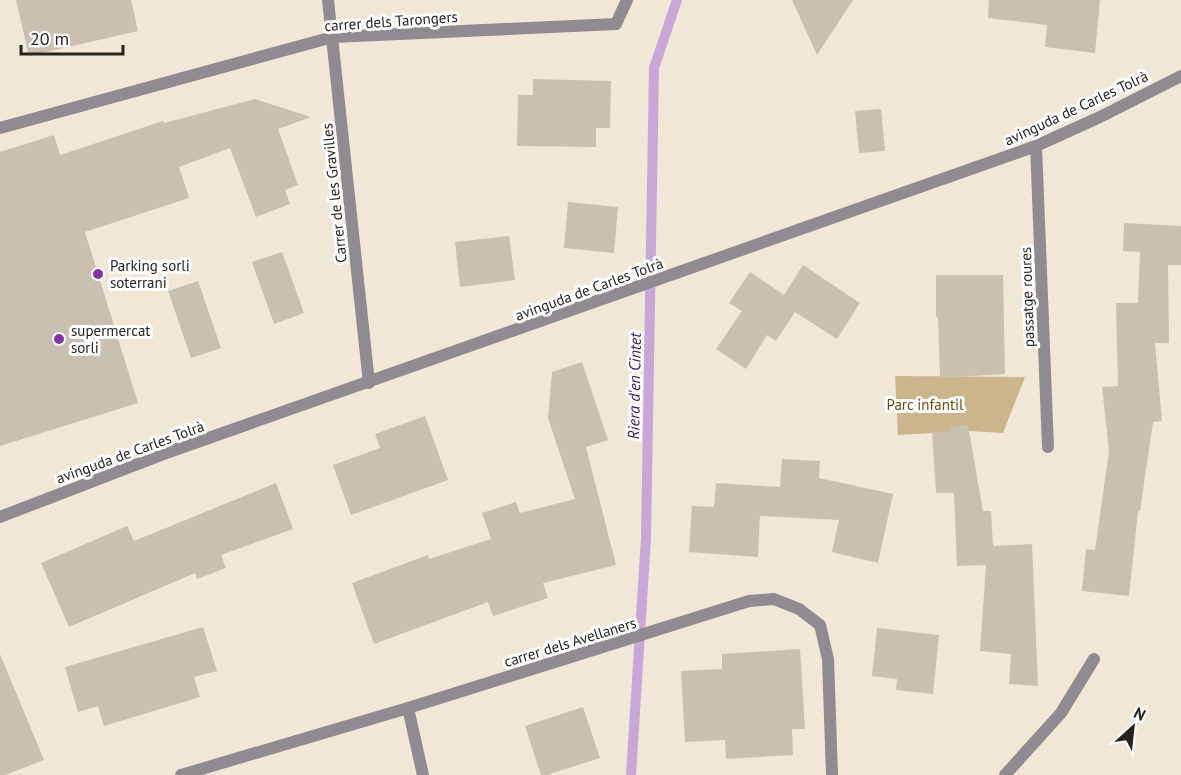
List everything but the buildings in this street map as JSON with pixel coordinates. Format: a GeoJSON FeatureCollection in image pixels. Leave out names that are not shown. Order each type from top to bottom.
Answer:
{"type":"FeatureCollection","features":[{"type":"Feature","properties":{"kind":"street","name":"Carrer de les Gravilles"},"geometry":{"type":"LineString","coordinates":[[328,0],[369,383]]}},
{"type":"Feature","properties":{"kind":"street","name":"carrer dels Tarongers"},"geometry":{"type":"LineString","coordinates":[[0,128],[333,36],[616,24],[627,0]]}},
{"type":"Feature","properties":{"kind":"street","name":"avinguda de Carles Tolrà"},"geometry":{"type":"LineString","coordinates":[[0,517],[169,452],[1036,146],[1181,76]]}},
{"type":"Feature","properties":{"kind":"street","name":"passatge roures"},"geometry":{"type":"LineString","coordinates":[[1036,146],[1048,447]]}},
{"type":"Feature","properties":{"kind":"street","name":"carrer dels Avellaners"},"geometry":{"type":"LineString","coordinates":[[181,775],[408,708],[749,601],[774,599],[799,609],[819,625],[828,659],[832,775]]}},
{"type":"Feature","properties":{"kind":"street"},"geometry":{"type":"LineString","coordinates":[[1005,775],[1061,713],[1095,659]]}},
{"type":"Feature","properties":{"kind":"street"},"geometry":{"type":"LineString","coordinates":[[408,708],[423,775]]}},
{"type":"Feature","properties":{"kind":"green space","name":"Parc infantil"},"geometry":{"type":"Polygon","coordinates":[[[895,376],[1025,377],[1003,433],[969,431],[898,435],[895,376]]]}},
{"type":"Feature","properties":{"kind":"waterway","name":"Riera d'en Cintet"},"geometry":{"type":"LineString","coordinates":[[631,775],[646,538],[654,68],[677,0]]}},
{"type":"Feature","properties":{"kind":"place","name":"Parking sorli soterrani"},"geometry":{"type":"Point","coordinates":[98,274]}},
{"type":"Feature","properties":{"kind":"place","name":"supermercat sorli"},"geometry":{"type":"Point","coordinates":[59,339]}}]}
